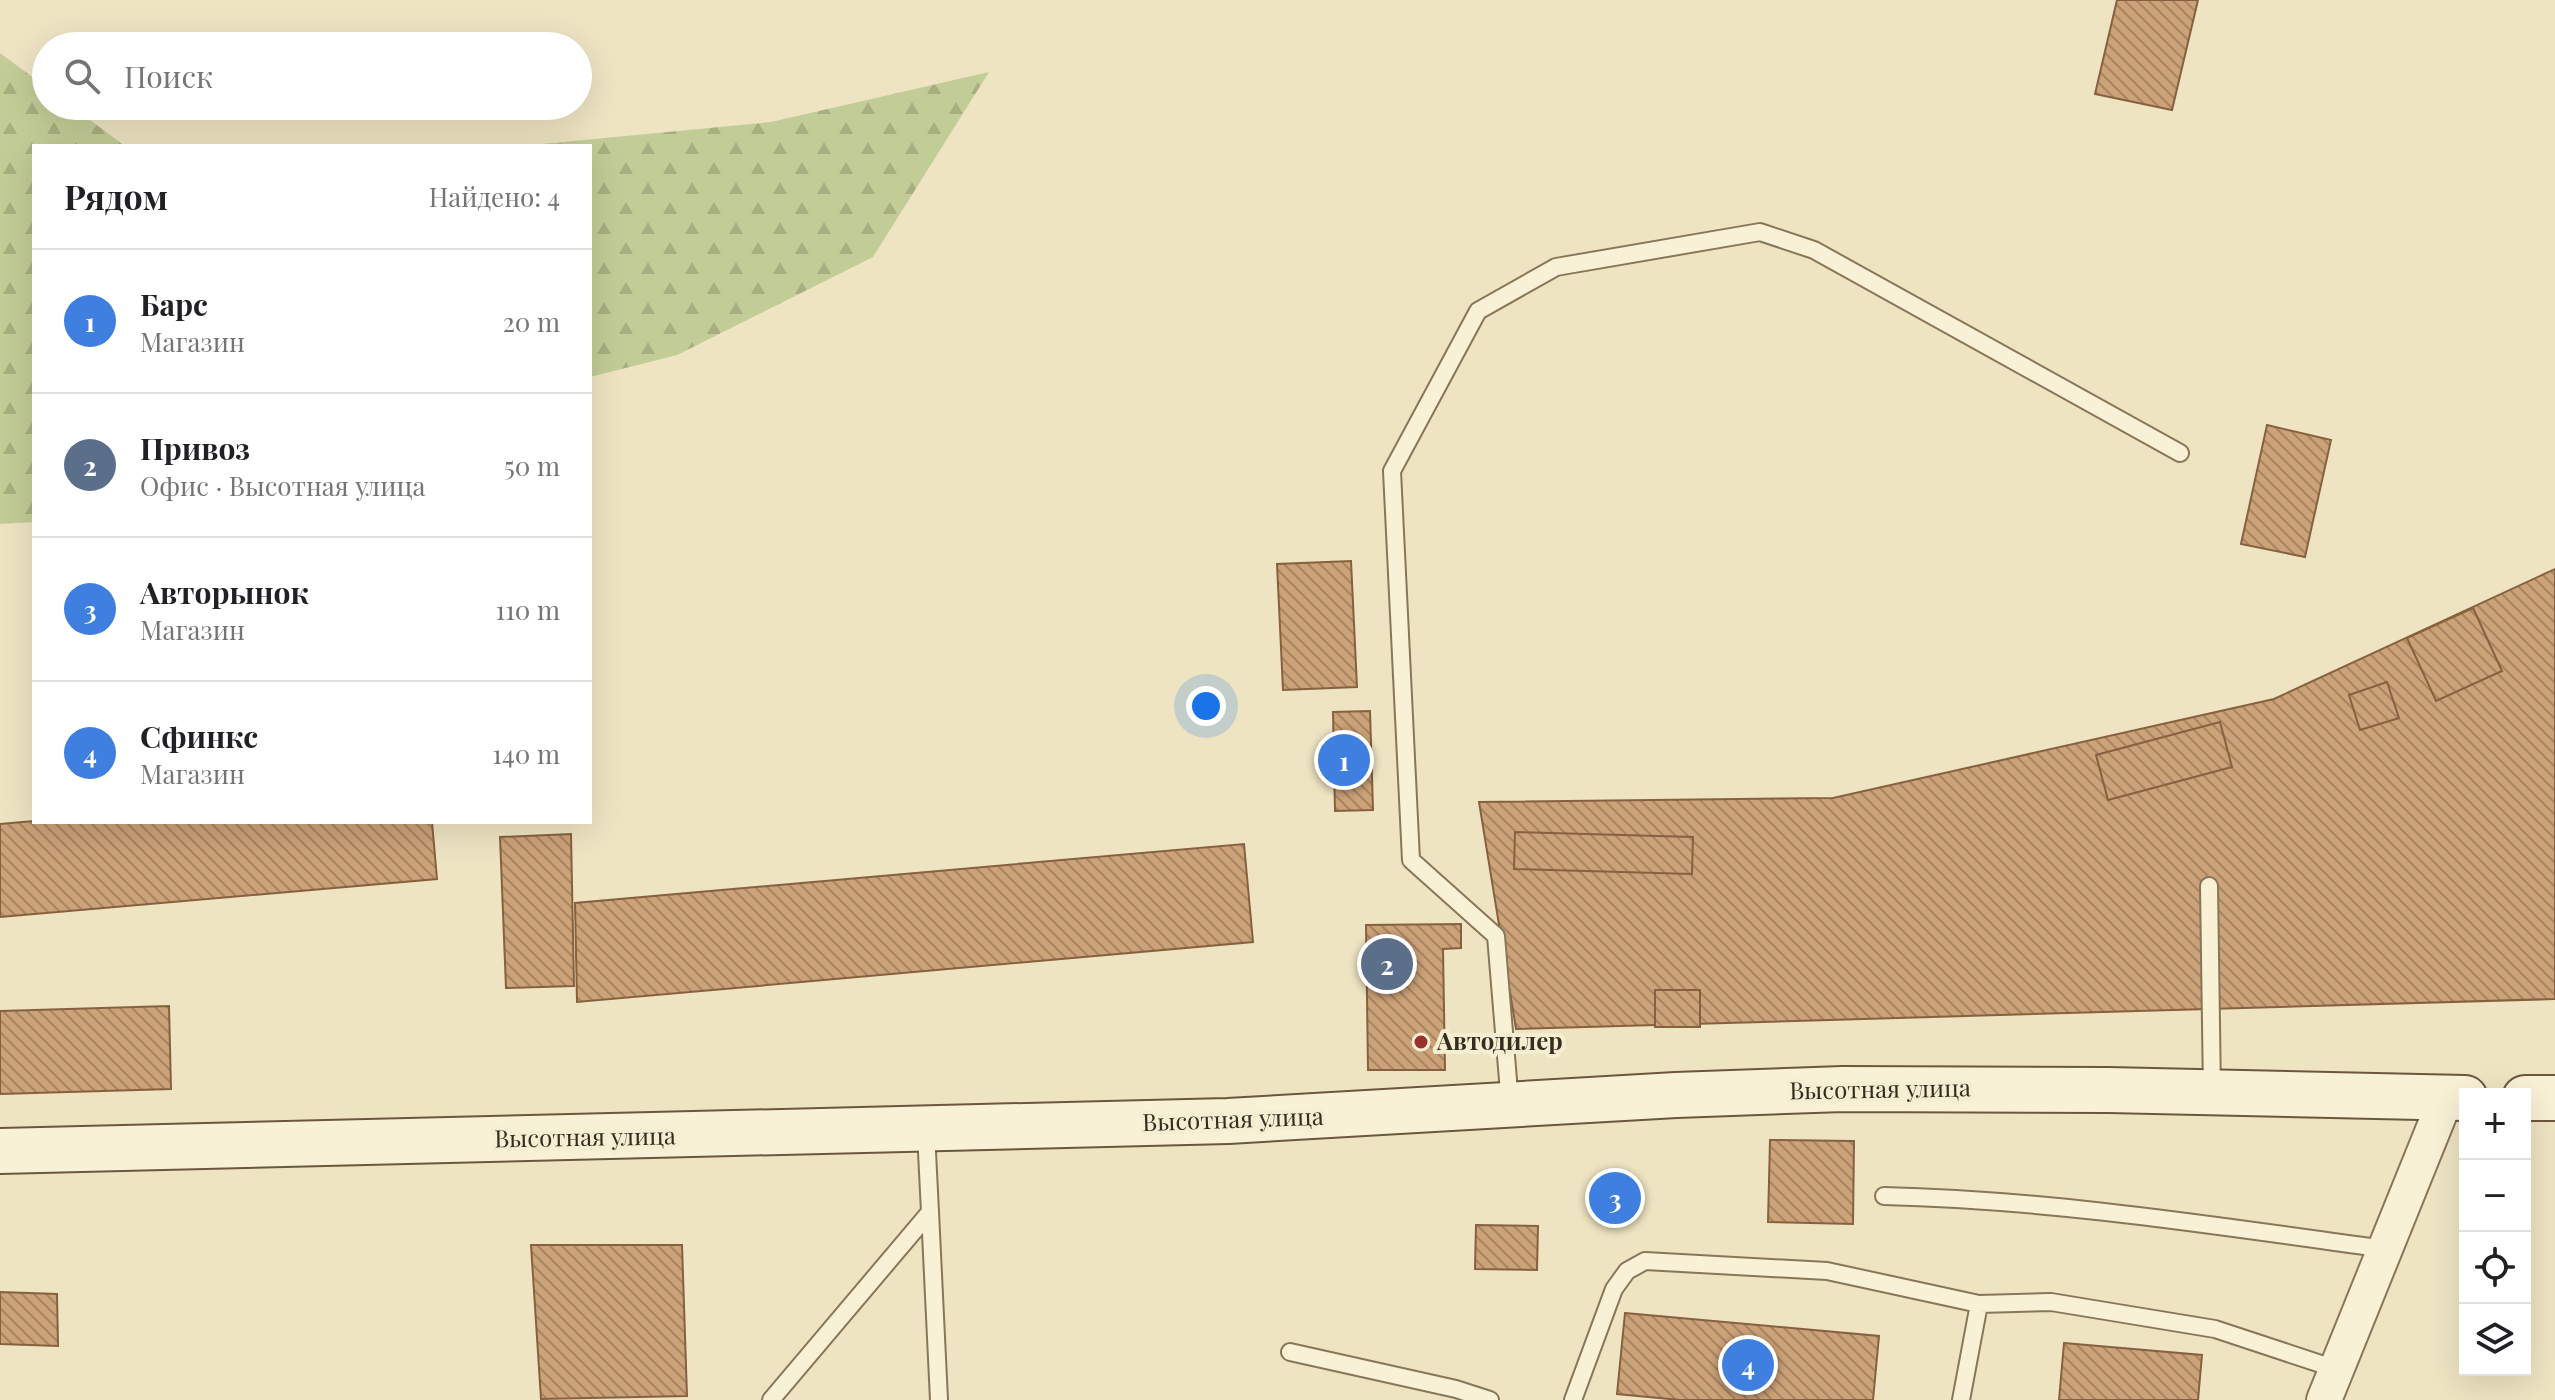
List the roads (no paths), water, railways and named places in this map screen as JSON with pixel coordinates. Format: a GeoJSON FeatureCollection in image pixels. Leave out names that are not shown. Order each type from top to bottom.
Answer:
{"type":"FeatureCollection","features":[{"type":"Feature","properties":{"kind":"street","name":"Высотная улица"},"geometry":{"type":"LineString","coordinates":[[0,1151],[1228,1121],[1676,1095],[1843,1089],[2108,1090],[2456,1098]]}},
{"type":"Feature","properties":{"kind":"street"},"geometry":{"type":"LineString","coordinates":[[2330,1385],[2385,1249],[2456,1098]]}},
{"type":"Feature","properties":{"kind":"street"},"geometry":{"type":"LineString","coordinates":[[2531,1098],[2555,1098]]}},
{"type":"Feature","properties":{"kind":"lane"},"geometry":{"type":"LineString","coordinates":[[1510,1106],[1496,936],[1411,860],[1392,471],[1478,311],[1556,267],[1760,232],[1814,250],[2180,453]]}},
{"type":"Feature","properties":{"kind":"lane"},"geometry":{"type":"LineString","coordinates":[[2209,886],[2212,1093]]}},
{"type":"Feature","properties":{"kind":"lane"},"geometry":{"type":"LineString","coordinates":[[926,1129],[939,1400]]}},
{"type":"Feature","properties":{"kind":"lane"},"geometry":{"type":"LineString","coordinates":[[1884,1196],[1974,1198],[2158,1218],[2385,1249]]}},
{"type":"Feature","properties":{"kind":"lane"},"geometry":{"type":"LineString","coordinates":[[771,1400],[930,1212]]}},
{"type":"Feature","properties":{"kind":"lane"},"geometry":{"type":"LineString","coordinates":[[1573,1400],[1614,1289],[1627,1271],[1645,1261],[1827,1271],[1979,1304],[2051,1302],[2215,1329],[2330,1385]]}},
{"type":"Feature","properties":{"kind":"lane"},"geometry":{"type":"LineString","coordinates":[[1961,1400],[1979,1304]]}},
{"type":"Feature","properties":{"kind":"lane"},"geometry":{"type":"LineString","coordinates":[[1290,1352],[1456,1389],[1490,1400]]}},
{"type":"Feature","properties":{"kind":"place","name":"Барс"},"geometry":{"type":"Point","coordinates":[1344,760]}},
{"type":"Feature","properties":{"kind":"place","name":"Привоз"},"geometry":{"type":"Point","coordinates":[1387,964]}},
{"type":"Feature","properties":{"kind":"place","name":"Автодилер"},"geometry":{"type":"Point","coordinates":[1421,1042]}},
{"type":"Feature","properties":{"kind":"place","name":"Авторынок"},"geometry":{"type":"Point","coordinates":[1615,1198]}},
{"type":"Feature","properties":{"kind":"place","name":"Сфинкс"},"geometry":{"type":"Point","coordinates":[1748,1365]}}]}
